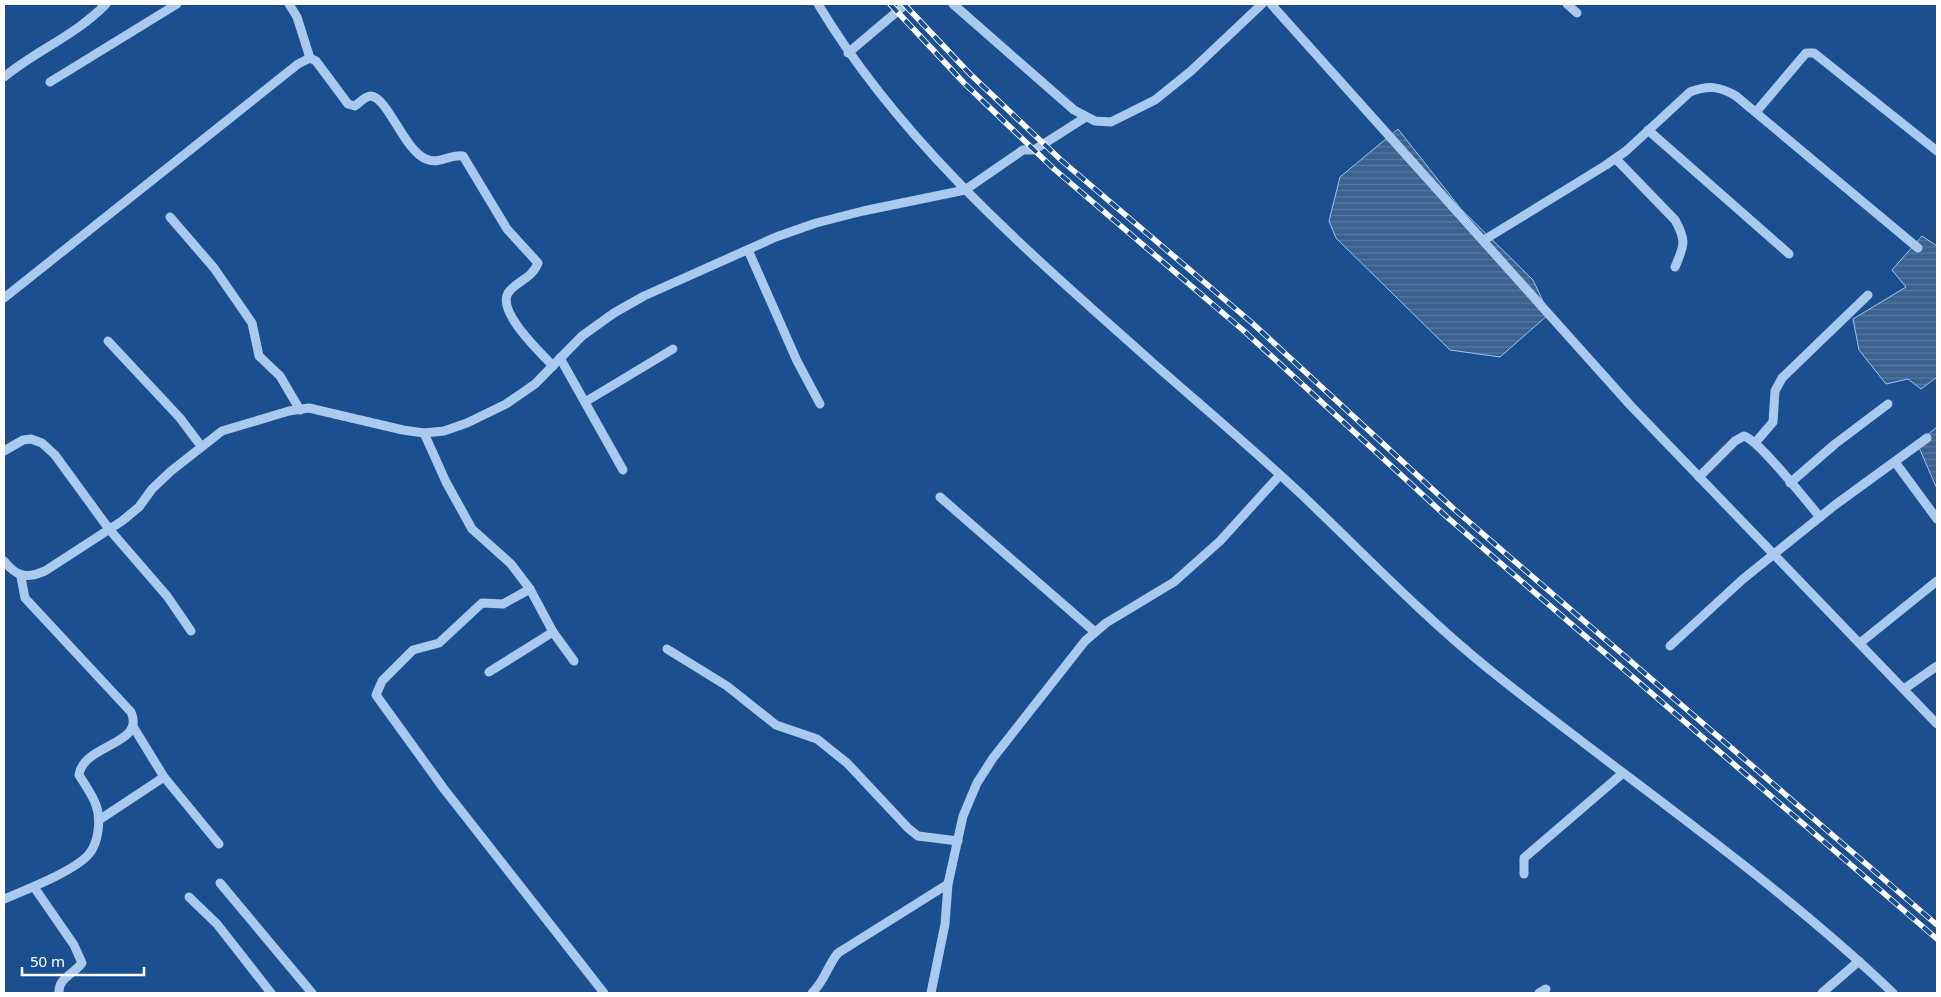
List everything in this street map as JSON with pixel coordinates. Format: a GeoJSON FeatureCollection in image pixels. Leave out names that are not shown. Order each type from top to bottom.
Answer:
{"type":"FeatureCollection","features":[{"type":"Feature","properties":{"kind":"street"},"geometry":{"type":"LineString","coordinates":[[4,77],[71,34],[106,4]]}},
{"type":"Feature","properties":{"kind":"street"},"geometry":{"type":"LineString","coordinates":[[50,82],[176,4]]}},
{"type":"Feature","properties":{"kind":"street"},"geometry":{"type":"LineString","coordinates":[[289,4],[296,17],[310,58],[316,61],[348,104],[355,106],[367,97],[372,96],[380,101],[408,145],[425,159],[434,162],[456,155],[463,156],[507,229],[538,263],[535,270],[526,279],[509,291],[506,301],[510,315],[553,366]]}},
{"type":"Feature","properties":{"kind":"street"},"geometry":{"type":"LineString","coordinates":[[818,4],[848,53],[899,119],[965,190],[1135,347],[1280,475],[1426,617],[1488,668],[1802,913],[1859,961],[1893,993]]}},
{"type":"Feature","properties":{"kind":"street"},"geometry":{"type":"LineString","coordinates":[[848,53],[906,4]]}},
{"type":"Feature","properties":{"kind":"street"},"geometry":{"type":"LineString","coordinates":[[953,4],[1074,110],[1086,118],[1095,121],[1111,122],[1155,100],[1190,72],[1262,4]]}},
{"type":"Feature","properties":{"kind":"street"},"geometry":{"type":"LineString","coordinates":[[1271,4],[1631,406],[1937,724]]}},
{"type":"Feature","properties":{"kind":"street"},"geometry":{"type":"LineString","coordinates":[[1567,4],[1577,13]]}},
{"type":"Feature","properties":{"kind":"street"},"geometry":{"type":"LineString","coordinates":[[1756,112],[1806,53],[1814,53],[1937,151]]}},
{"type":"Feature","properties":{"kind":"street"},"geometry":{"type":"LineString","coordinates":[[4,298],[298,64],[310,58]]}},
{"type":"Feature","properties":{"kind":"street"},"geometry":{"type":"LineString","coordinates":[[1484,240],[1616,159],[1680,99],[1701,88],[1724,89],[1756,112],[1918,248]]}},
{"type":"Feature","properties":{"kind":"street"},"geometry":{"type":"LineString","coordinates":[[4,561],[11,570],[20,576],[32,576],[45,571],[139,507],[164,477],[222,431],[310,408],[363,419],[386,427],[424,433],[444,431],[506,404],[535,384],[582,336],[614,313],[644,296],[748,250],[816,223],[863,211],[965,190],[1023,150],[1034,150],[1086,118]]}},
{"type":"Feature","properties":{"kind":"street"},"geometry":{"type":"LineString","coordinates":[[1648,130],[1789,254]]}},
{"type":"Feature","properties":{"kind":"street"},"geometry":{"type":"LineString","coordinates":[[1616,159],[1675,220],[1680,229],[1684,238],[1684,247],[1675,267]]}},
{"type":"Feature","properties":{"kind":"street"},"geometry":{"type":"LineString","coordinates":[[170,217],[214,268],[252,323],[259,356],[280,376],[300,410]]}},
{"type":"Feature","properties":{"kind":"street"},"geometry":{"type":"LineString","coordinates":[[748,250],[796,361],[820,404]]}},
{"type":"Feature","properties":{"kind":"street"},"geometry":{"type":"LineString","coordinates":[[1755,443],[1773,422],[1776,391],[1782,378],[1868,295]]}},
{"type":"Feature","properties":{"kind":"street"},"geometry":{"type":"LineString","coordinates":[[108,341],[180,418],[201,446]]}},
{"type":"Feature","properties":{"kind":"street"},"geometry":{"type":"LineString","coordinates":[[585,402],[672,349]]}},
{"type":"Feature","properties":{"kind":"street"},"geometry":{"type":"LineString","coordinates":[[560,358],[623,470]]}},
{"type":"Feature","properties":{"kind":"street"},"geometry":{"type":"LineString","coordinates":[[1790,483],[1835,444],[1888,404]]}},
{"type":"Feature","properties":{"kind":"street"},"geometry":{"type":"LineString","coordinates":[[424,433],[446,482],[472,529],[501,554],[530,589],[553,632],[574,661]]}},
{"type":"Feature","properties":{"kind":"street"},"geometry":{"type":"LineString","coordinates":[[1699,477],[1739,438],[1747,437],[1755,443],[1820,517]]}},
{"type":"Feature","properties":{"kind":"street"},"geometry":{"type":"LineString","coordinates":[[1670,646],[1820,517],[1927,438]]}},
{"type":"Feature","properties":{"kind":"street"},"geometry":{"type":"LineString","coordinates":[[4,451],[23,440],[31,439],[42,443],[55,455],[109,529],[167,596],[191,631]]}},
{"type":"Feature","properties":{"kind":"street"},"geometry":{"type":"LineString","coordinates":[[1894,462],[1937,519]]}},
{"type":"Feature","properties":{"kind":"street"},"geometry":{"type":"LineString","coordinates":[[931,993],[945,924],[948,884],[963,816],[977,783],[1010,734],[1095,632],[1106,623],[1174,582],[1220,541],[1280,475]]}},
{"type":"Feature","properties":{"kind":"street"},"geometry":{"type":"LineString","coordinates":[[940,497],[1095,632]]}},
{"type":"Feature","properties":{"kind":"street"},"geometry":{"type":"LineString","coordinates":[[20,576],[25,598],[131,712],[134,728],[164,777],[219,844]]}},
{"type":"Feature","properties":{"kind":"street"},"geometry":{"type":"LineString","coordinates":[[1860,643],[1937,581]]}},
{"type":"Feature","properties":{"kind":"street"},"geometry":{"type":"LineString","coordinates":[[530,589],[503,604],[482,603],[439,643],[413,650],[382,681],[376,695],[480,836],[604,993]]}},
{"type":"Feature","properties":{"kind":"street"},"geometry":{"type":"LineString","coordinates":[[488,672],[553,632]]}},
{"type":"Feature","properties":{"kind":"street"},"geometry":{"type":"LineString","coordinates":[[667,649],[727,686],[776,724],[818,739],[846,763],[908,828],[918,836],[958,842]]}},
{"type":"Feature","properties":{"kind":"street"},"geometry":{"type":"LineString","coordinates":[[1904,689],[1937,666]]}},
{"type":"Feature","properties":{"kind":"street"},"geometry":{"type":"LineString","coordinates":[[4,899],[34,887],[79,862],[89,853],[98,832],[99,820],[97,806],[89,788],[79,775],[80,770],[82,766],[101,750],[123,738],[134,728]]}},
{"type":"Feature","properties":{"kind":"street"},"geometry":{"type":"LineString","coordinates":[[1524,874],[1524,858],[1623,773]]}},
{"type":"Feature","properties":{"kind":"street"},"geometry":{"type":"LineString","coordinates":[[99,820],[164,777]]}},
{"type":"Feature","properties":{"kind":"street"},"geometry":{"type":"LineString","coordinates":[[220,883],[312,993]]}},
{"type":"Feature","properties":{"kind":"street"},"geometry":{"type":"LineString","coordinates":[[812,993],[821,984],[832,960],[838,953],[948,884]]}},
{"type":"Feature","properties":{"kind":"street"},"geometry":{"type":"LineString","coordinates":[[34,887],[74,945],[82,963],[63,980],[59,987],[59,993]]}},
{"type":"Feature","properties":{"kind":"street"},"geometry":{"type":"LineString","coordinates":[[188,897],[217,924],[271,993]]}},
{"type":"Feature","properties":{"kind":"street"},"geometry":{"type":"LineString","coordinates":[[1822,993],[1859,961]]}},
{"type":"Feature","properties":{"kind":"water"},"geometry":{"type":"Polygon","coordinates":[[[1398,129],[1461,209],[1533,280],[1549,314],[1500,357],[1450,350],[1336,238],[1329,221],[1340,177],[1398,129]]]}},
{"type":"Feature","properties":{"kind":"water"},"geometry":{"type":"Polygon","coordinates":[[[1922,236],[1937,246],[1937,377],[1921,389],[1908,379],[1886,384],[1859,350],[1853,319],[1906,287],[1892,270],[1922,236]]]}},
{"type":"Feature","properties":{"kind":"water"},"geometry":{"type":"Polygon","coordinates":[[[1937,427],[1937,489],[1917,443],[1937,427]]]}},
{"type":"Feature","properties":{"kind":"railway"},"geometry":{"type":"LineString","coordinates":[[890,4],[964,83],[1054,169],[1244,331],[1448,518],[1937,939]]}},
{"type":"Feature","properties":{"kind":"railway"},"geometry":{"type":"LineString","coordinates":[[904,4],[970,74],[1061,160],[1251,322],[1454,509],[1937,925]]}}]}
